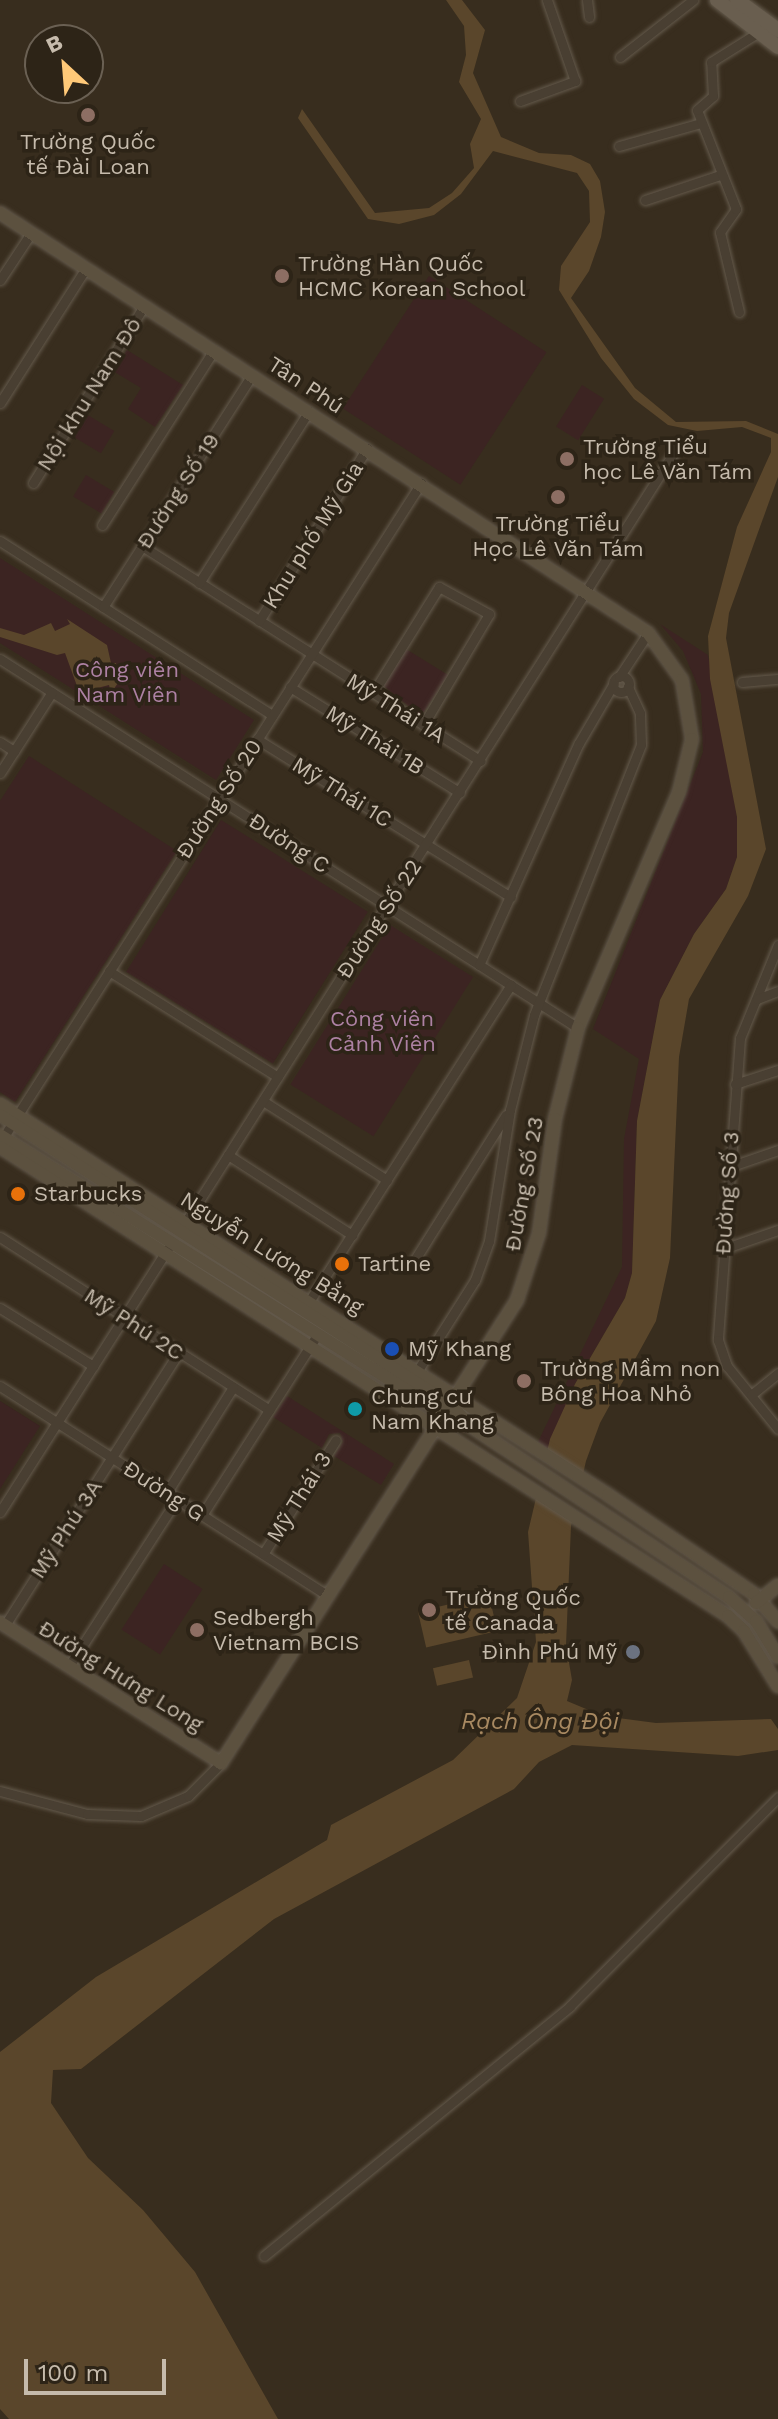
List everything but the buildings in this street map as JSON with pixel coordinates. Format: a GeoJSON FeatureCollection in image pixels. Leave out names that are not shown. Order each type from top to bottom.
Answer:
{"type":"FeatureCollection","features":[{"type":"Feature","properties":{"kind":"main road"},"geometry":{"type":"LineString","coordinates":[[717,0],[769,31]]}},
{"type":"Feature","properties":{"kind":"main road"},"geometry":{"type":"LineString","coordinates":[[737,0],[769,31],[778,47]]}},
{"type":"Feature","properties":{"kind":"main road","name":"Tân Phú"},"geometry":{"type":"LineString","coordinates":[[0,213],[589,591]]}},
{"type":"Feature","properties":{"kind":"main road","name":"Đường Số 23"},"geometry":{"type":"LineString","coordinates":[[221,1763],[509,1315],[530,1266],[555,1119],[578,1028],[679,792],[692,748],[682,680],[648,633],[589,591]]}},
{"type":"Feature","properties":{"kind":"main road","name":"Nguyễn Lương Bằng"},"geometry":{"type":"LineString","coordinates":[[0,1104],[15,1119],[183,1226],[310,1300],[418,1370],[447,1411],[501,1468],[734,1621]]}},
{"type":"Feature","properties":{"kind":"main road","name":"Nguyễn Lương Bằng"},"geometry":{"type":"LineString","coordinates":[[0,1115],[15,1119]]}},
{"type":"Feature","properties":{"kind":"main road","name":"Nguyễn Lương Bằng"},"geometry":{"type":"LineString","coordinates":[[1,1141],[313,1341],[463,1420],[747,1610]]}},
{"type":"Feature","properties":{"kind":"main road","name":"Nguyễn Lương Bằng"},"geometry":{"type":"LineString","coordinates":[[183,1226],[447,1411],[521,1438],[761,1599]]}},
{"type":"Feature","properties":{"kind":"main road"},"geometry":{"type":"LineString","coordinates":[[778,1585],[734,1621],[744,1631],[778,1686]]}},
{"type":"Feature","properties":{"kind":"main road"},"geometry":{"type":"LineString","coordinates":[[761,1599],[774,1606],[778,1622]]}},
{"type":"Feature","properties":{"kind":"main road"},"geometry":{"type":"LineString","coordinates":[[744,1631],[774,1606]]}},
{"type":"Feature","properties":{"kind":"main road"},"geometry":{"type":"LineString","coordinates":[[747,1610],[778,1657]]}},
{"type":"Feature","properties":{"kind":"main road","name":"Đường Hưng Long"},"geometry":{"type":"LineString","coordinates":[[2,1624],[221,1763]]}},
{"type":"Feature","properties":{"kind":"street"},"geometry":{"type":"LineString","coordinates":[[520,101],[575,81],[547,0]]}},
{"type":"Feature","properties":{"kind":"street"},"geometry":{"type":"LineString","coordinates":[[587,0],[589,17]]}},
{"type":"Feature","properties":{"kind":"street"},"geometry":{"type":"LineString","coordinates":[[620,57],[693,0]]}},
{"type":"Feature","properties":{"kind":"street"},"geometry":{"type":"LineString","coordinates":[[739,312],[720,232],[736,213],[697,110],[713,96],[711,62],[769,31]]}},
{"type":"Feature","properties":{"kind":"street"},"geometry":{"type":"LineString","coordinates":[[619,146],[701,123]]}},
{"type":"Feature","properties":{"kind":"street"},"geometry":{"type":"LineString","coordinates":[[645,200],[720,175]]}},
{"type":"Feature","properties":{"kind":"street"},"geometry":{"type":"LineString","coordinates":[[0,280],[31,233]]}},
{"type":"Feature","properties":{"kind":"street"},"geometry":{"type":"LineString","coordinates":[[0,403],[86,268]]}},
{"type":"Feature","properties":{"kind":"street","name":"Nội khu Nam Đô"},"geometry":{"type":"LineString","coordinates":[[33,483],[144,306]]}},
{"type":"Feature","properties":{"kind":"street"},"geometry":{"type":"LineString","coordinates":[[102,525],[214,350]]}},
{"type":"Feature","properties":{"kind":"street","name":"Đường Số 19"},"geometry":{"type":"LineString","coordinates":[[103,607],[252,375]]}},
{"type":"Feature","properties":{"kind":"street"},"geometry":{"type":"LineString","coordinates":[[199,583],[309,411]]}},
{"type":"Feature","properties":{"kind":"street","name":"Đường Số 22"},"geometry":{"type":"LineString","coordinates":[[0,1512],[481,761],[678,446]]}},
{"type":"Feature","properties":{"kind":"street","name":"Khu phố Mỹ Gia"},"geometry":{"type":"LineString","coordinates":[[259,621],[367,448]]}},
{"type":"Feature","properties":{"kind":"street","name":"Đường Số 20"},"geometry":{"type":"LineString","coordinates":[[1,1141],[421,483]]}},
{"type":"Feature","properties":{"kind":"street"},"geometry":{"type":"LineString","coordinates":[[0,541],[272,715]]}},
{"type":"Feature","properties":{"kind":"street","name":"Khu phố Mỹ Gia"},"geometry":{"type":"LineString","coordinates":[[142,546],[311,654]]}},
{"type":"Feature","properties":{"kind":"street"},"geometry":{"type":"LineString","coordinates":[[373,693],[439,587],[489,614],[423,725]]}},
{"type":"Feature","properties":{"kind":"street"},"geometry":{"type":"LineString","coordinates":[[479,965],[579,743],[648,633]]}},
{"type":"Feature","properties":{"kind":"street","name":"Mỹ Thái 1A"},"geometry":{"type":"LineString","coordinates":[[311,654],[481,761]]}},
{"type":"Feature","properties":{"kind":"street","name":"Đường C"},"geometry":{"type":"LineString","coordinates":[[0,659],[578,1028]]}},
{"type":"Feature","properties":{"kind":"street"},"geometry":{"type":"LineString","coordinates":[[742,682],[778,679]]}},
{"type":"Feature","properties":{"kind":"street"},"geometry":{"type":"LineString","coordinates":[[418,1370],[466,1295],[485,1254],[510,1110],[539,1003],[639,753],[642,719],[628,687],[620,691],[616,680]]}},
{"type":"Feature","properties":{"kind":"street","name":"Mỹ Thái 1B"},"geometry":{"type":"LineString","coordinates":[[290,687],[460,793]]}},
{"type":"Feature","properties":{"kind":"street"},"geometry":{"type":"LineString","coordinates":[[0,773],[52,692]]}},
{"type":"Feature","properties":{"kind":"street","name":"Mỹ Thái 1C"},"geometry":{"type":"LineString","coordinates":[[257,739],[511,897]]}},
{"type":"Feature","properties":{"kind":"street"},"geometry":{"type":"LineString","coordinates":[[0,742],[14,751]]}},
{"type":"Feature","properties":{"kind":"street","name":"Đường Số 3"},"geometry":{"type":"LineString","coordinates":[[778,945],[740,1038],[723,1249],[719,1353],[778,1429]]}},
{"type":"Feature","properties":{"kind":"street"},"geometry":{"type":"LineString","coordinates":[[109,971],[278,1077]]}},
{"type":"Feature","properties":{"kind":"street"},"geometry":{"type":"LineString","coordinates":[[310,1300],[511,985]]}},
{"type":"Feature","properties":{"kind":"street"},"geometry":{"type":"LineString","coordinates":[[757,999],[778,991]]}},
{"type":"Feature","properties":{"kind":"street"},"geometry":{"type":"LineString","coordinates":[[735,1084],[778,1070]]}},
{"type":"Feature","properties":{"kind":"street"},"geometry":{"type":"LineString","coordinates":[[263,1101],[387,1180]]}},
{"type":"Feature","properties":{"kind":"street"},"geometry":{"type":"LineString","coordinates":[[412,1264],[510,1110]]}},
{"type":"Feature","properties":{"kind":"street"},"geometry":{"type":"LineString","coordinates":[[729,1167],[778,1150]]}},
{"type":"Feature","properties":{"kind":"street"},"geometry":{"type":"LineString","coordinates":[[228,1155],[352,1235]]}},
{"type":"Feature","properties":{"kind":"street"},"geometry":{"type":"LineString","coordinates":[[723,1249],[778,1230]]}},
{"type":"Feature","properties":{"kind":"street","name":"Mỹ Phú 2C"},"geometry":{"type":"LineString","coordinates":[[0,1237],[269,1410]]}},
{"type":"Feature","properties":{"kind":"street"},"geometry":{"type":"LineString","coordinates":[[0,1308],[93,1366]]}},
{"type":"Feature","properties":{"kind":"street"},"geometry":{"type":"LineString","coordinates":[[202,1515],[313,1341]]}},
{"type":"Feature","properties":{"kind":"street","name":"Mỹ Phú 3A"},"geometry":{"type":"LineString","coordinates":[[2,1624],[179,1352]]}},
{"type":"Feature","properties":{"kind":"street"},"geometry":{"type":"LineString","coordinates":[[751,1395],[778,1373]]}},
{"type":"Feature","properties":{"kind":"street","name":"Đường G"},"geometry":{"type":"LineString","coordinates":[[0,1386],[329,1596]]}},
{"type":"Feature","properties":{"kind":"street"},"geometry":{"type":"LineString","coordinates":[[167,1492],[233,1387]]}},
{"type":"Feature","properties":{"kind":"street","name":"Mỹ Thái 3"},"geometry":{"type":"LineString","coordinates":[[263,1554],[336,1440]]}},
{"type":"Feature","properties":{"kind":"street"},"geometry":{"type":"LineString","coordinates":[[69,1666],[177,1499]]}},
{"type":"Feature","properties":{"kind":"street"},"geometry":{"type":"LineString","coordinates":[[0,1791],[87,1814],[132,1817],[178,1802],[221,1763]]}},
{"type":"Feature","properties":{"kind":"street"},"geometry":{"type":"LineString","coordinates":[[264,2256],[570,2006],[778,1797]]}},
{"type":"Feature","properties":{"kind":"green space"},"geometry":{"type":"Polygon","coordinates":[[[429,276],[546,352],[460,485],[343,409],[429,276]]]}},
{"type":"Feature","properties":{"kind":"green space"},"geometry":{"type":"Polygon","coordinates":[[[127,350],[183,385],[155,427],[128,409],[141,388],[113,371],[127,350]]]}},
{"type":"Feature","properties":{"kind":"green space"},"geometry":{"type":"Polygon","coordinates":[[[582,385],[604,399],[578,440],[556,427],[582,385]]]}},
{"type":"Feature","properties":{"kind":"green space"},"geometry":{"type":"Polygon","coordinates":[[[86,414],[114,431],[101,453],[73,436],[86,414]]]}},
{"type":"Feature","properties":{"kind":"green space"},"geometry":{"type":"Polygon","coordinates":[[[86,475],[114,492],[101,513],[73,496],[86,475]]]}},
{"type":"Feature","properties":{"kind":"green space","name":"Công viên Nam Viên"},"geometry":{"type":"Polygon","coordinates":[[[0,558],[254,720],[216,780],[0,643],[0,558]]]}},
{"type":"Feature","properties":{"kind":"green space"},"geometry":{"type":"Polygon","coordinates":[[[660,624],[708,655],[737,817],[737,857],[726,889],[694,934],[660,1000],[637,1121],[632,1273],[625,1298],[575,1384],[548,1449],[538,1442],[622,1267],[624,1139],[639,1059],[593,1029],[703,752],[701,694],[683,651],[660,624]]]}},
{"type":"Feature","properties":{"kind":"green space"},"geometry":{"type":"Polygon","coordinates":[[[406,649],[448,675],[424,712],[418,714],[384,686],[406,649]]]}},
{"type":"Feature","properties":{"kind":"green space"},"geometry":{"type":"Polygon","coordinates":[[[29,756],[177,851],[15,1102],[0,1092],[0,801],[29,756]]]}},
{"type":"Feature","properties":{"kind":"green space"},"geometry":{"type":"Polygon","coordinates":[[[221,820],[368,912],[273,1063],[126,972],[221,820]]]}},
{"type":"Feature","properties":{"kind":"green space","name":"Công viên Cảnh Viên"},"geometry":{"type":"Polygon","coordinates":[[[390,925],[473,977],[373,1136],[290,1084],[390,925]]]}},
{"type":"Feature","properties":{"kind":"green space"},"geometry":{"type":"Polygon","coordinates":[[[287,1396],[394,1464],[381,1485],[334,1456],[343,1442],[340,1433],[329,1434],[322,1448],[273,1417],[287,1396]]]}},
{"type":"Feature","properties":{"kind":"green space"},"geometry":{"type":"Polygon","coordinates":[[[0,1401],[40,1426],[0,1489],[0,1401]]]}},
{"type":"Feature","properties":{"kind":"green space"},"geometry":{"type":"Polygon","coordinates":[[[164,1564],[203,1589],[160,1654],[122,1629],[164,1564]]]}},
{"type":"Feature","properties":{"kind":"water","name":"Rạch Ông Đội"},"geometry":{"type":"Polygon","coordinates":[[[446,0],[462,0],[485,30],[473,73],[501,137],[539,153],[571,155],[590,164],[600,181],[605,212],[601,237],[589,271],[571,298],[635,388],[676,422],[746,421],[778,434],[778,477],[729,613],[726,638],[766,849],[748,896],[689,999],[679,1057],[670,1258],[656,1321],[600,1423],[586,1461],[571,1526],[566,1645],[572,1680],[567,1701],[603,1716],[656,1723],[771,1719],[778,1729],[778,1750],[738,1756],[572,1745],[539,1762],[514,1789],[274,1919],[81,2069],[53,2070],[51,2103],[88,2158],[143,2210],[195,2272],[278,2419],[9,2419],[0,2409],[0,2052],[96,1977],[327,1840],[331,1825],[453,1760],[517,1698],[536,1642],[528,1532],[550,1439],[575,1384],[625,1298],[632,1273],[637,1121],[660,1000],[694,934],[726,889],[737,857],[737,817],[710,679],[708,636],[737,527],[771,452],[771,438],[742,427],[697,431],[668,425],[634,399],[601,358],[559,290],[561,266],[590,222],[589,191],[577,173],[493,151],[461,194],[434,215],[399,224],[368,219],[298,118],[302,109],[375,213],[429,208],[452,193],[474,168],[470,144],[481,119],[459,82],[466,55],[464,26],[446,0]]]}},
{"type":"Feature","properties":{"kind":"water"},"geometry":{"type":"Polygon","coordinates":[[[67,619],[107,645],[111,663],[116,663],[118,683],[111,693],[109,685],[90,690],[77,686],[65,653],[57,655],[0,637],[0,628],[24,635],[51,623],[55,631],[70,624],[67,619]]]}},
{"type":"Feature","properties":{"kind":"water"},"geometry":{"type":"Polygon","coordinates":[[[489,1595],[497,1631],[426,1647],[418,1611],[489,1595]]]}},
{"type":"Feature","properties":{"kind":"water"},"geometry":{"type":"Polygon","coordinates":[[[469,1660],[473,1678],[437,1686],[433,1668],[469,1660]]]}},
{"type":"Feature","properties":{"kind":"pier"},"geometry":{"type":"Polygon","coordinates":[[[544,1447],[587,1475],[575,1524],[533,1497],[544,1447]]]}},
{"type":"Feature","properties":{"kind":"place","name":"Trường Quốc tế Đài Loan"},"geometry":{"type":"Point","coordinates":[88,115]}},
{"type":"Feature","properties":{"kind":"place","name":"Trường Hàn Quốc HCMC Korean School"},"geometry":{"type":"Point","coordinates":[282,276]}},
{"type":"Feature","properties":{"kind":"place","name":"Trường Tiểu học Lê Văn Tám"},"geometry":{"type":"Point","coordinates":[567,459]}},
{"type":"Feature","properties":{"kind":"place","name":"Trường Tiểu Học Lê Văn Tám"},"geometry":{"type":"Point","coordinates":[558,497]}},
{"type":"Feature","properties":{"kind":"place","name":"Starbucks"},"geometry":{"type":"Point","coordinates":[18,1194]}},
{"type":"Feature","properties":{"kind":"place","name":"Tartine"},"geometry":{"type":"Point","coordinates":[342,1264]}},
{"type":"Feature","properties":{"kind":"place","name":"Mỹ Khang"},"geometry":{"type":"Point","coordinates":[392,1349]}},
{"type":"Feature","properties":{"kind":"place","name":"Trường Mầm non Bông Hoa Nhỏ"},"geometry":{"type":"Point","coordinates":[524,1381]}},
{"type":"Feature","properties":{"kind":"place","name":"Chung cư Nam Khang"},"geometry":{"type":"Point","coordinates":[355,1409]}},
{"type":"Feature","properties":{"kind":"place","name":"Trường Quốc tế Canada"},"geometry":{"type":"Point","coordinates":[429,1610]}},
{"type":"Feature","properties":{"kind":"place","name":"Sedbergh Vietnam BCIS"},"geometry":{"type":"Point","coordinates":[197,1630]}},
{"type":"Feature","properties":{"kind":"place","name":"Đình Phú Mỹ"},"geometry":{"type":"Point","coordinates":[633,1652]}}]}
